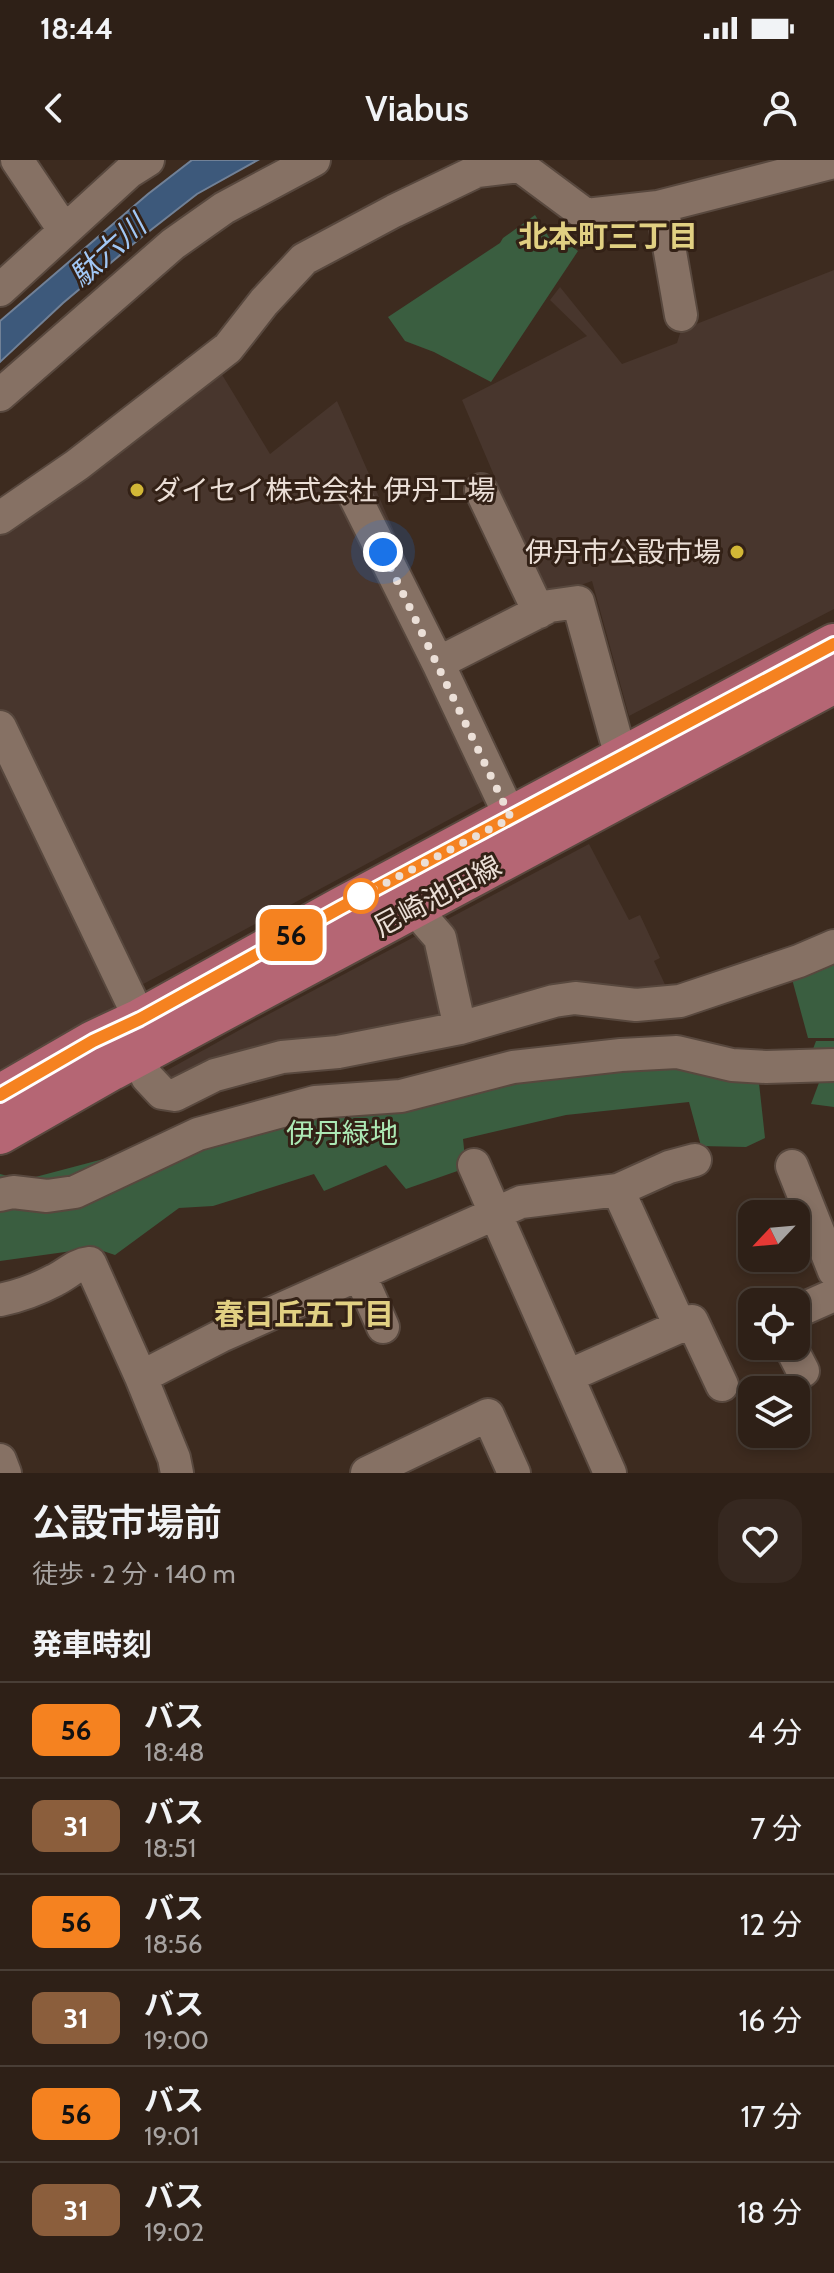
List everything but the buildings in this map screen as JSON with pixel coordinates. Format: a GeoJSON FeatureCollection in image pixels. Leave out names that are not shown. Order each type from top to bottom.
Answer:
{"type":"FeatureCollection","features":[{"type":"Feature","properties":{"kind":"main road","name":"尼崎池田線"},"geometry":{"type":"LineString","coordinates":[[0,1134],[139,1038],[340,908],[834,644]]}},
{"type":"Feature","properties":{"kind":"main road","name":"尼崎池田線"},"geometry":{"type":"LineString","coordinates":[[0,1095],[93,1041],[139,1038],[414,908],[834,683]]}},
{"type":"Feature","properties":{"kind":"street"},"geometry":{"type":"LineString","coordinates":[[17,160],[64,230]]}},
{"type":"Feature","properties":{"kind":"street"},"geometry":{"type":"LineString","coordinates":[[0,395],[173,244],[224,208],[314,160]]}},
{"type":"Feature","properties":{"kind":"street"},"geometry":{"type":"LineString","coordinates":[[0,518],[77,465],[228,348],[264,302],[304,259],[477,171],[520,166],[586,215],[662,206],[834,162]]}},
{"type":"Feature","properties":{"kind":"street"},"geometry":{"type":"LineString","coordinates":[[0,290],[133,164]]}},
{"type":"Feature","properties":{"kind":"street"},"geometry":{"type":"LineString","coordinates":[[662,206],[681,315]]}},
{"type":"Feature","properties":{"kind":"street"},"geometry":{"type":"LineString","coordinates":[[481,490],[539,612]]}},
{"type":"Feature","properties":{"kind":"street"},"geometry":{"type":"LineString","coordinates":[[355,497],[511,818]]}},
{"type":"Feature","properties":{"kind":"street"},"geometry":{"type":"LineString","coordinates":[[438,663],[550,606],[578,602],[616,739],[625,756]]}},
{"type":"Feature","properties":{"kind":"street"},"geometry":{"type":"LineString","coordinates":[[0,727],[139,1038],[147,1077],[162,1093],[175,1095],[215,1075],[282,1057],[338,1052],[460,1028],[554,1001],[575,998],[636,1005],[680,1001],[834,946]]}},
{"type":"Feature","properties":{"kind":"street"},"geometry":{"type":"LineString","coordinates":[[414,908],[440,938],[460,1028]]}},
{"type":"Feature","properties":{"kind":"street"},"geometry":{"type":"LineString","coordinates":[[0,1195],[13,1192],[47,1196],[75,1192],[198,1134],[315,1102],[401,1096],[513,1067],[677,1052],[732,1065],[834,1065]]}},
{"type":"Feature","properties":{"kind":"street"},"geometry":{"type":"LineString","coordinates":[[141,1377],[221,1336],[521,1202],[618,1190],[669,1167],[695,1160]]}},
{"type":"Feature","properties":{"kind":"street"},"geometry":{"type":"LineString","coordinates":[[474,1165],[610,1473]]}},
{"type":"Feature","properties":{"kind":"street"},"geometry":{"type":"LineString","coordinates":[[793,1180],[834,1271]]}},
{"type":"Feature","properties":{"kind":"street"},"geometry":{"type":"LineString","coordinates":[[618,1190],[680,1326]]}},
{"type":"Feature","properties":{"kind":"street"},"geometry":{"type":"LineString","coordinates":[[0,1300],[18,1296],[58,1279],[78,1265],[90,1263],[141,1377],[174,1458],[177,1473]]}},
{"type":"Feature","properties":{"kind":"street"},"geometry":{"type":"LineString","coordinates":[[360,1275],[383,1327]]}},
{"type":"Feature","properties":{"kind":"street"},"geometry":{"type":"LineString","coordinates":[[810,1306],[834,1295]]}},
{"type":"Feature","properties":{"kind":"street"},"geometry":{"type":"LineString","coordinates":[[568,1376],[692,1321],[722,1385]]}},
{"type":"Feature","properties":{"kind":"street"},"geometry":{"type":"LineString","coordinates":[[367,1473],[488,1415],[514,1473]]}},
{"type":"Feature","properties":{"kind":"street"},"geometry":{"type":"LineString","coordinates":[[0,1460],[5,1473]]}},
{"type":"Feature","properties":{"kind":"shaded area"},"geometry":{"type":"Polygon","coordinates":[[[834,270],[834,609],[629,716],[592,581],[559,593],[545,587],[462,400],[587,336],[550,300],[560,287],[622,364],[677,343],[681,330],[834,270]]]}},
{"type":"Feature","properties":{"kind":"shaded area"},"geometry":{"type":"Polygon","coordinates":[[[218,368],[270,454],[337,401],[445,648],[491,797],[134,989],[0,711],[0,527],[218,368]]]}},
{"type":"Feature","properties":{"kind":"shaded area"},"geometry":{"type":"Polygon","coordinates":[[[0,746],[120,997],[116,1019],[0,1082],[0,746]]]}},
{"type":"Feature","properties":{"kind":"shaded area"},"geometry":{"type":"Polygon","coordinates":[[[589,844],[629,920],[640,915],[660,958],[654,961],[669,993],[175,1088],[155,1077],[254,1022],[589,844]]]}},
{"type":"Feature","properties":{"kind":"green space"},"geometry":{"type":"Polygon","coordinates":[[[535,215],[552,242],[561,237],[578,251],[491,382],[434,352],[405,341],[388,317],[500,243],[535,215]]]}},
{"type":"Feature","properties":{"kind":"green space"},"geometry":{"type":"Polygon","coordinates":[[[834,952],[834,1038],[808,1038],[789,968],[834,952]]]}},
{"type":"Feature","properties":{"kind":"green space"},"geometry":{"type":"Polygon","coordinates":[[[816,1041],[834,1041],[834,1107],[811,1104],[820,1080],[813,1049],[816,1041]]]}},
{"type":"Feature","properties":{"kind":"green space","name":"伊丹緑地"},"geometry":{"type":"Polygon","coordinates":[[[651,1062],[758,1074],[765,1138],[746,1147],[701,1146],[689,1102],[566,1115],[463,1139],[466,1168],[406,1189],[386,1165],[324,1191],[314,1174],[213,1206],[179,1208],[115,1255],[94,1248],[0,1261],[0,1174],[24,1180],[111,1157],[178,1134],[651,1062]]]}},
{"type":"Feature","properties":{"kind":"water","name":"駄六川"},"geometry":{"type":"Polygon","coordinates":[[[192,160],[258,160],[197,194],[138,240],[63,303],[0,362],[0,321],[192,160]]]}},
{"type":"Feature","properties":{"kind":"bus line","name":"56"},"geometry":{"type":"LineString","coordinates":[[0,1095],[93,1041],[140,1019],[340,908],[834,644]]}},
{"type":"Feature","properties":{"kind":"place","name":"ダイセイ株式会社 伊丹工場"},"geometry":{"type":"Point","coordinates":[137,490]}},
{"type":"Feature","properties":{"kind":"place","name":"伊丹市公設市場"},"geometry":{"type":"Point","coordinates":[737,552]}},
{"type":"Feature","properties":{"kind":"district","name":"北本町三丁目"},"geometry":{"type":"Point","coordinates":[608,237]}},
{"type":"Feature","properties":{"kind":"district","name":"春日丘五丁目"},"geometry":{"type":"Point","coordinates":[304,1315]}},
{"type":"Feature","properties":{"kind":"route"},"geometry":{"type":"LineString","coordinates":[[361,896],[511,818],[383,552]]}}]}
